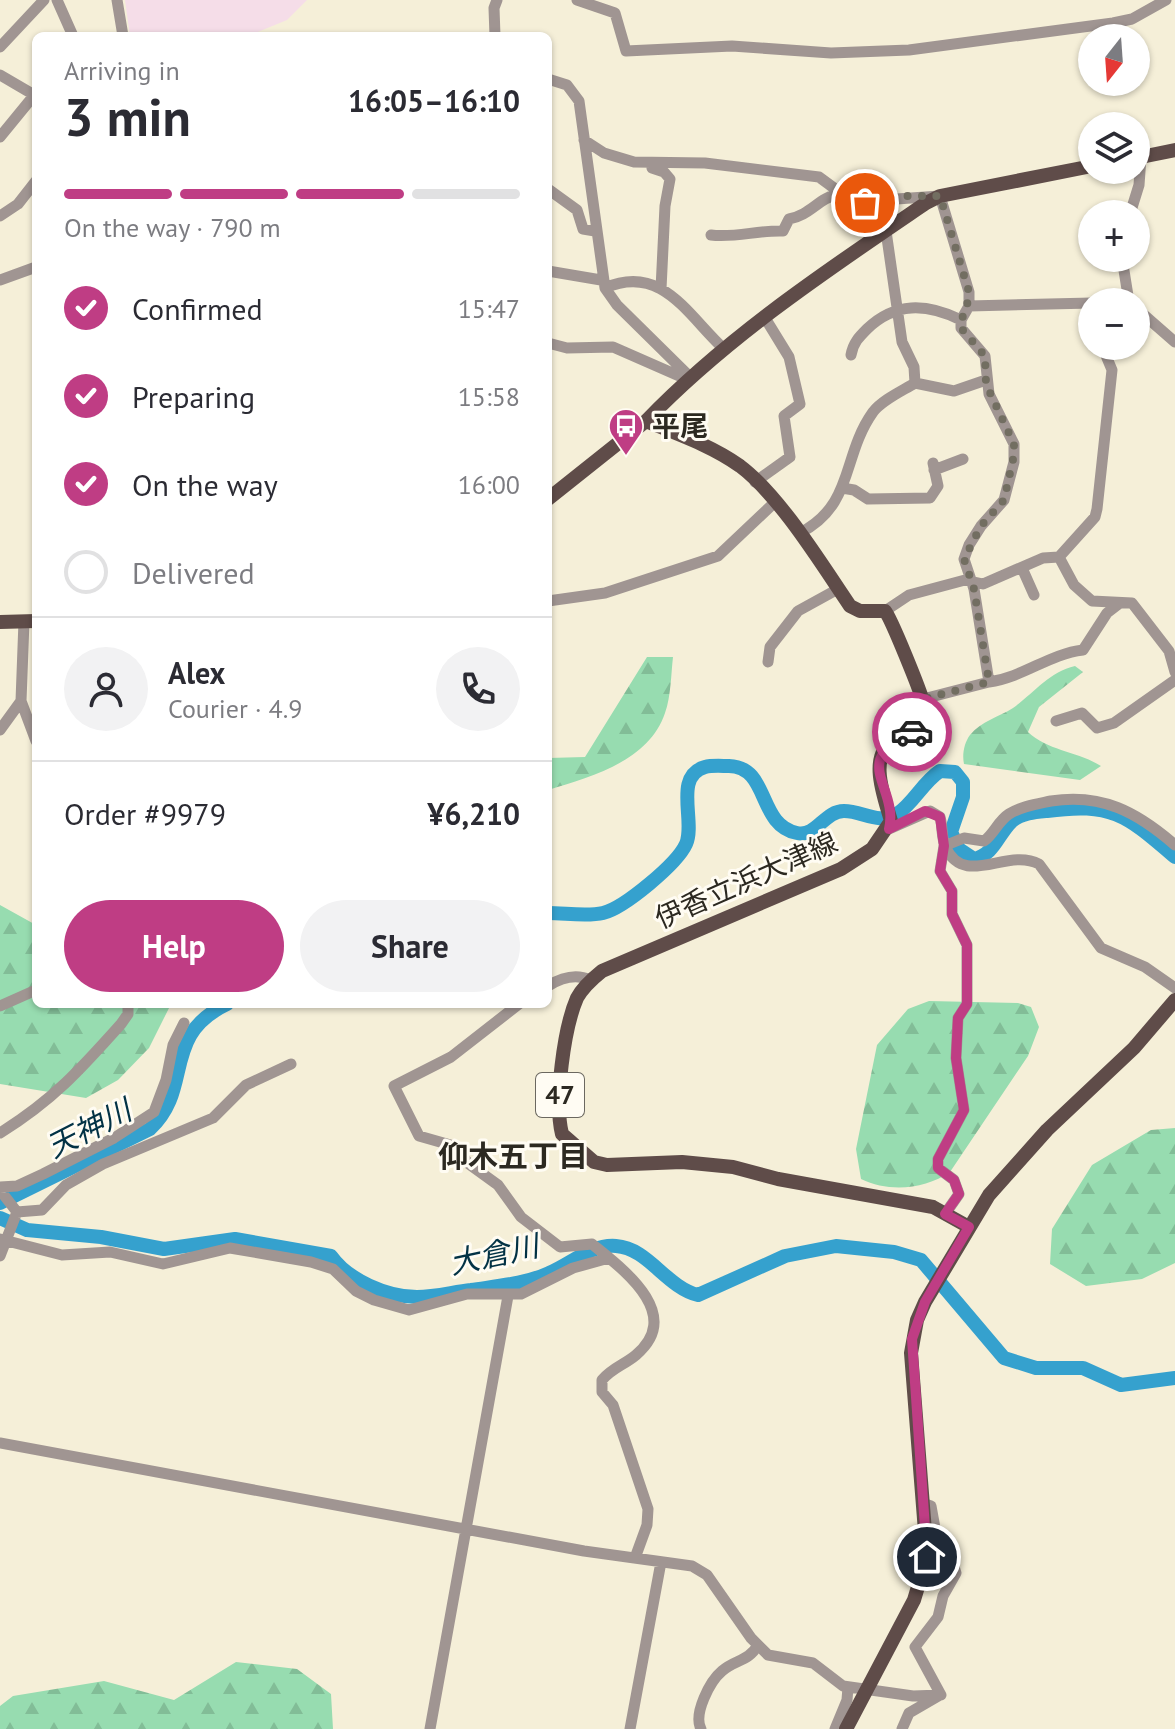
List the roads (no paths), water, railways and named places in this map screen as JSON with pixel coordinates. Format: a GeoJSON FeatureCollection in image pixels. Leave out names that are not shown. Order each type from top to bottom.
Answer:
{"type":"FeatureCollection","features":[{"type":"Feature","properties":{"kind":"main road"},"geometry":{"type":"LineString","coordinates":[[1150,155],[1175,150]]}},
{"type":"Feature","properties":{"kind":"main road"},"geometry":{"type":"LineString","coordinates":[[552,496],[646,421],[688,378],[724,349],[886,231],[940,196],[1078,169]]}},
{"type":"Feature","properties":{"kind":"main road"},"geometry":{"type":"LineString","coordinates":[[646,421],[714,450],[743,468],[800,533],[854,609],[885,611],[893,620],[908,669],[923,699],[922,725],[890,742],[880,759],[890,825]]}},
{"type":"Feature","properties":{"kind":"main road"},"geometry":{"type":"LineString","coordinates":[[0,622],[30,621]]}},
{"type":"Feature","properties":{"kind":"main road","name":"伊香立浜大津線"},"geometry":{"type":"LineString","coordinates":[[590,980],[602,971],[813,883],[872,849],[890,825]]}},
{"type":"Feature","properties":{"kind":"main road","name":"47"},"geometry":{"type":"LineString","coordinates":[[590,980],[572,1013],[558,1121],[562,1134],[594,1162],[607,1165],[682,1162],[733,1167],[793,1182],[933,1207],[969,1227]]}},
{"type":"Feature","properties":{"kind":"main road"},"geometry":{"type":"LineString","coordinates":[[846,1729],[924,1576],[928,1537],[911,1353],[917,1320],[925,1302],[969,1227],[1006,1173],[1134,1048],[1175,1000]]}},
{"type":"Feature","properties":{"kind":"street"},"geometry":{"type":"LineString","coordinates":[[0,47],[44,0]]}},
{"type":"Feature","properties":{"kind":"street"},"geometry":{"type":"LineString","coordinates":[[57,0],[71,32]]}},
{"type":"Feature","properties":{"kind":"street"},"geometry":{"type":"LineString","coordinates":[[117,0],[122,32]]}},
{"type":"Feature","properties":{"kind":"street"},"geometry":{"type":"LineString","coordinates":[[495,32],[494,8],[497,0]]}},
{"type":"Feature","properties":{"kind":"street"},"geometry":{"type":"LineString","coordinates":[[577,0],[615,13],[626,51],[732,46],[831,53],[909,50],[1113,23],[1132,19],[1166,0]]}},
{"type":"Feature","properties":{"kind":"street"},"geometry":{"type":"LineString","coordinates":[[0,75],[32,93]]}},
{"type":"Feature","properties":{"kind":"street"},"geometry":{"type":"LineString","coordinates":[[552,80],[567,85],[579,101],[603,284],[688,378]]}},
{"type":"Feature","properties":{"kind":"street"},"geometry":{"type":"LineString","coordinates":[[0,137],[32,100]]}},
{"type":"Feature","properties":{"kind":"street"},"geometry":{"type":"LineString","coordinates":[[584,140],[621,160],[705,163],[765,173],[808,174],[819,177],[853,202],[940,196],[969,292],[969,306],[961,320],[961,328],[985,356],[986,380],[1000,420],[1014,444],[1014,462],[1004,500],[981,526],[965,552],[989,682]]}},
{"type":"Feature","properties":{"kind":"street"},"geometry":{"type":"LineString","coordinates":[[643,163],[644,167],[664,172],[670,179],[665,206],[661,289]]}},
{"type":"Feature","properties":{"kind":"street"},"geometry":{"type":"LineString","coordinates":[[0,216],[18,204],[32,186]]}},
{"type":"Feature","properties":{"kind":"street"},"geometry":{"type":"LineString","coordinates":[[552,192],[577,210],[583,229],[595,231]]}},
{"type":"Feature","properties":{"kind":"street"},"geometry":{"type":"LineString","coordinates":[[711,235],[732,237],[750,232],[783,231],[789,219],[806,216],[827,196],[839,194]]}},
{"type":"Feature","properties":{"kind":"street"},"geometry":{"type":"LineString","coordinates":[[886,231],[902,342],[914,367],[915,383]]}},
{"type":"Feature","properties":{"kind":"street"},"geometry":{"type":"LineString","coordinates":[[0,280],[32,268]]}},
{"type":"Feature","properties":{"kind":"street"},"geometry":{"type":"LineString","coordinates":[[552,272],[603,284],[643,279],[690,311],[724,349]]}},
{"type":"Feature","properties":{"kind":"street"},"geometry":{"type":"LineString","coordinates":[[969,306],[1078,303]]}},
{"type":"Feature","properties":{"kind":"street"},"geometry":{"type":"LineString","coordinates":[[851,355],[857,339],[882,315],[898,307],[947,313],[961,320]]}},
{"type":"Feature","properties":{"kind":"street"},"geometry":{"type":"LineString","coordinates":[[755,482],[790,457],[784,416],[800,404],[801,394],[789,357],[765,318]]}},
{"type":"Feature","properties":{"kind":"street"},"geometry":{"type":"LineString","coordinates":[[1150,320],[1175,342]]}},
{"type":"Feature","properties":{"kind":"street"},"geometry":{"type":"LineString","coordinates":[[552,344],[567,348],[613,347],[688,378]]}},
{"type":"Feature","properties":{"kind":"street"},"geometry":{"type":"LineString","coordinates":[[885,611],[909,595],[971,581],[983,584],[1043,558],[1059,557],[1095,517],[1112,370],[1108,360]]}},
{"type":"Feature","properties":{"kind":"street"},"geometry":{"type":"LineString","coordinates":[[800,533],[832,511],[849,463],[874,409],[915,383],[954,391],[986,380]]}},
{"type":"Feature","properties":{"kind":"street"},"geometry":{"type":"LineString","coordinates":[[842,488],[854,490],[868,499],[923,500],[930,498],[938,486],[934,466],[963,459]]}},
{"type":"Feature","properties":{"kind":"street"},"geometry":{"type":"LineString","coordinates":[[552,600],[605,593],[718,556],[774,503]]}},
{"type":"Feature","properties":{"kind":"street"},"geometry":{"type":"LineString","coordinates":[[1059,557],[1074,585],[1092,601],[1102,604],[1132,603],[1169,651],[1175,672]]}},
{"type":"Feature","properties":{"kind":"street"},"geometry":{"type":"LineString","coordinates":[[1022,568],[1034,595]]}},
{"type":"Feature","properties":{"kind":"street"},"geometry":{"type":"LineString","coordinates":[[768,662],[770,647],[798,611],[838,589]]}},
{"type":"Feature","properties":{"kind":"street"},"geometry":{"type":"LineString","coordinates":[[923,699],[1018,677],[1059,653],[1083,650],[1107,613],[1124,601]]}},
{"type":"Feature","properties":{"kind":"street"},"geometry":{"type":"LineString","coordinates":[[30,621],[21,701],[32,730]]}},
{"type":"Feature","properties":{"kind":"street"},"geometry":{"type":"LineString","coordinates":[[1056,721],[1082,713],[1097,728],[1114,723],[1175,680]]}},
{"type":"Feature","properties":{"kind":"street"},"geometry":{"type":"LineString","coordinates":[[3,725],[21,701]]}},
{"type":"Feature","properties":{"kind":"street"},"geometry":{"type":"LineString","coordinates":[[947,844],[964,838],[984,841],[1006,815],[1080,798],[1124,808],[1149,823],[1175,845]]}},
{"type":"Feature","properties":{"kind":"street"},"geometry":{"type":"LineString","coordinates":[[890,825],[930,811],[940,817],[950,856],[969,867],[1011,857],[1039,864],[1101,948],[1175,988]]}},
{"type":"Feature","properties":{"kind":"street"},"geometry":{"type":"LineString","coordinates":[[945,1214],[959,1194],[954,1180],[938,1168],[938,1159],[964,1110],[956,1058],[958,1018],[967,1004],[967,945],[952,914],[952,891],[940,871],[947,844]]}},
{"type":"Feature","properties":{"kind":"street"},"geometry":{"type":"LineString","coordinates":[[552,984],[569,977],[580,976],[590,980]]}},
{"type":"Feature","properties":{"kind":"street"},"geometry":{"type":"LineString","coordinates":[[0,1006],[32,992]]}},
{"type":"Feature","properties":{"kind":"street"},"geometry":{"type":"LineString","coordinates":[[0,1133],[40,1108],[67,1085],[121,1024],[128,1014],[128,1008]]}},
{"type":"Feature","properties":{"kind":"street"},"geometry":{"type":"LineString","coordinates":[[514,1008],[451,1057],[394,1086],[419,1136],[454,1146],[469,1164],[498,1185],[521,1217],[560,1247],[592,1244],[648,1296],[654,1309],[654,1326],[647,1343],[635,1356],[611,1368],[602,1380],[602,1392],[613,1405],[648,1509],[647,1525],[635,1558]]}},
{"type":"Feature","properties":{"kind":"street"},"geometry":{"type":"LineString","coordinates":[[16,1213],[1,1189],[17,1186],[43,1174],[124,1132],[154,1112],[166,1080],[173,1045],[184,1023]]}},
{"type":"Feature","properties":{"kind":"street"},"geometry":{"type":"LineString","coordinates":[[16,1213],[42,1210],[66,1185],[103,1164],[213,1118],[246,1085],[291,1064]]}},
{"type":"Feature","properties":{"kind":"street"},"geometry":{"type":"LineString","coordinates":[[0,1256],[16,1213]]}},
{"type":"Feature","properties":{"kind":"street"},"geometry":{"type":"LineString","coordinates":[[4,1239],[62,1255],[110,1252],[163,1264],[230,1248],[311,1262],[333,1269],[356,1291],[374,1300],[409,1310],[467,1294],[508,1296],[534,1290],[573,1268],[609,1258]]}},
{"type":"Feature","properties":{"kind":"street"},"geometry":{"type":"LineString","coordinates":[[430,1729],[508,1296]]}},
{"type":"Feature","properties":{"kind":"street"},"geometry":{"type":"LineString","coordinates":[[0,1443],[466,1529],[692,1566],[707,1575],[768,1655],[813,1663],[835,1682],[850,1687],[913,1696],[941,1695]]}},
{"type":"Feature","properties":{"kind":"street"},"geometry":{"type":"LineString","coordinates":[[925,1504],[931,1506],[937,1539],[952,1560],[956,1573],[943,1596],[938,1617],[915,1647],[941,1695]]}},
{"type":"Feature","properties":{"kind":"street"},"geometry":{"type":"LineString","coordinates":[[630,1729],[661,1562]]}},
{"type":"Feature","properties":{"kind":"street"},"geometry":{"type":"LineString","coordinates":[[701,1729],[698,1714],[716,1678],[724,1669],[745,1661],[758,1645]]}},
{"type":"Feature","properties":{"kind":"street"},"geometry":{"type":"LineString","coordinates":[[835,1729],[850,1687]]}},
{"type":"Feature","properties":{"kind":"street"},"geometry":{"type":"LineString","coordinates":[[902,1729],[909,1713],[941,1695]]}},
{"type":"Feature","properties":{"kind":"waterway","name":"天神川"},"geometry":{"type":"LineString","coordinates":[[552,913],[603,913],[624,903],[661,873],[686,844],[690,780],[695,772],[711,766],[742,769],[751,776],[775,819],[784,828],[797,833],[810,831],[837,812],[877,818],[897,814],[940,771],[955,772],[963,782],[963,797],[951,832],[959,849],[974,859],[991,849],[1016,818],[1034,812],[1069,809],[1118,815],[1144,831],[1175,857]]}},
{"type":"Feature","properties":{"kind":"waterway","name":"天神川"},"geometry":{"type":"LineString","coordinates":[[0,1203],[150,1129],[171,1097],[185,1047],[193,1031],[206,1017],[221,1008]]}},
{"type":"Feature","properties":{"kind":"waterway","name":"大倉川"},"geometry":{"type":"LineString","coordinates":[[0,1218],[27,1230],[101,1237],[164,1249],[235,1239],[331,1256],[347,1273],[369,1286],[393,1294],[417,1297],[530,1280],[607,1246],[627,1248],[638,1253],[676,1284],[698,1295],[785,1256],[836,1246],[894,1252],[921,1260],[1004,1358],[1036,1368],[1083,1368],[1121,1385],[1175,1378]]}},
{"type":"Feature","properties":{"kind":"place","name":"平尾"},"geometry":{"type":"Point","coordinates":[626,457]}},
{"type":"Feature","properties":{"kind":"district","name":"仰木五丁目"},"geometry":{"type":"Point","coordinates":[513,1157]}}]}
